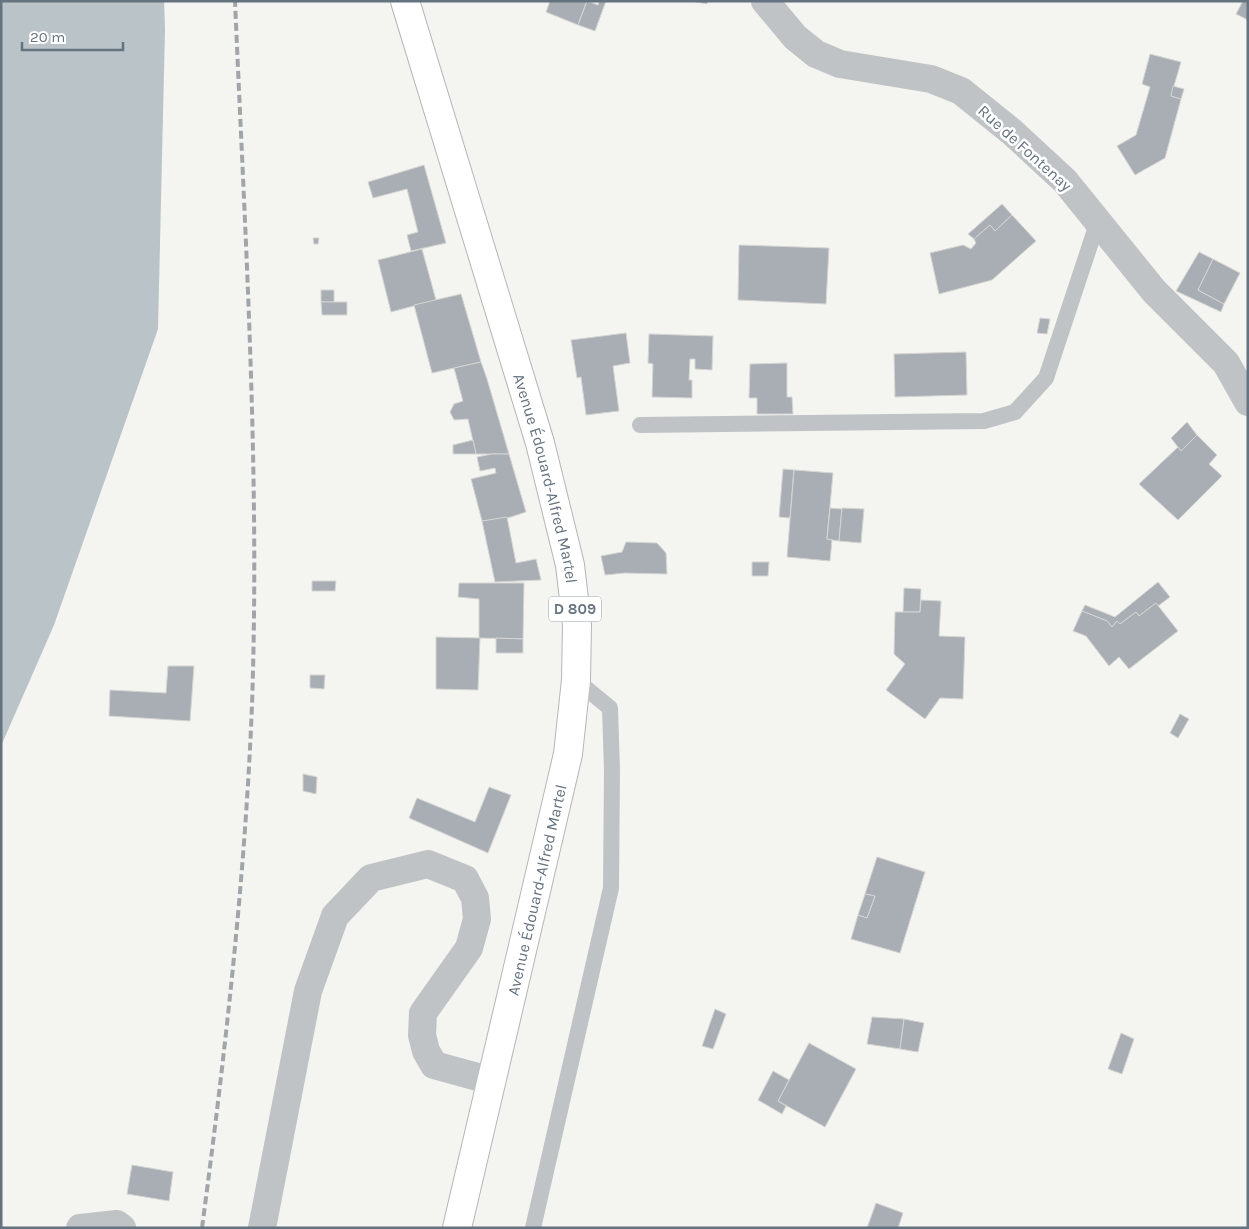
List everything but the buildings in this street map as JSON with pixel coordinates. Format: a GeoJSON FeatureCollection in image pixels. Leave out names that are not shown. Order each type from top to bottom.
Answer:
{"type":"FeatureCollection","features":[{"type":"Feature","properties":{"kind":"main road","name":"Avenue Édouard-Alfred Martel"},"geometry":{"type":"LineString","coordinates":[[405,1],[558,508],[570,565],[577,625],[576,680],[568,754],[457,1228]]}},
{"type":"Feature","properties":{"kind":"street","name":"Rue de Fontenay"},"geometry":{"type":"LineString","coordinates":[[765,1],[795,38],[816,54],[840,64],[931,79],[961,91],[1012,132],[1065,181],[1154,291],[1226,363],[1248,402]]}},
{"type":"Feature","properties":{"kind":"street"},"geometry":{"type":"LineString","coordinates":[[262,1228],[308,991],[335,916],[371,878],[428,864],[465,879],[475,898],[478,919],[469,948],[423,1014],[422,1036],[426,1051],[434,1065],[492,1081]]}},
{"type":"Feature","properties":{"kind":"street"},"geometry":{"type":"LineString","coordinates":[[80,1228],[117,1224],[122,1228]]}},
{"type":"Feature","properties":{"kind":"lane"},"geometry":{"type":"LineString","coordinates":[[640,425],[984,421],[1015,412],[1046,378],[1098,221]]}},
{"type":"Feature","properties":{"kind":"lane"},"geometry":{"type":"LineString","coordinates":[[533,1228],[611,888],[612,770],[610,708],[576,680]]}},
{"type":"Feature","properties":{"kind":"shaded area"},"geometry":{"type":"Polygon","coordinates":[[[1,1],[164,1],[165,29],[158,329],[54,625],[1,746],[1,1]]]}},
{"type":"Feature","properties":{"kind":"railway"},"geometry":{"type":"LineString","coordinates":[[202,1228],[233,967],[249,771],[252,705],[254,617],[253,441],[235,1]]}}]}
